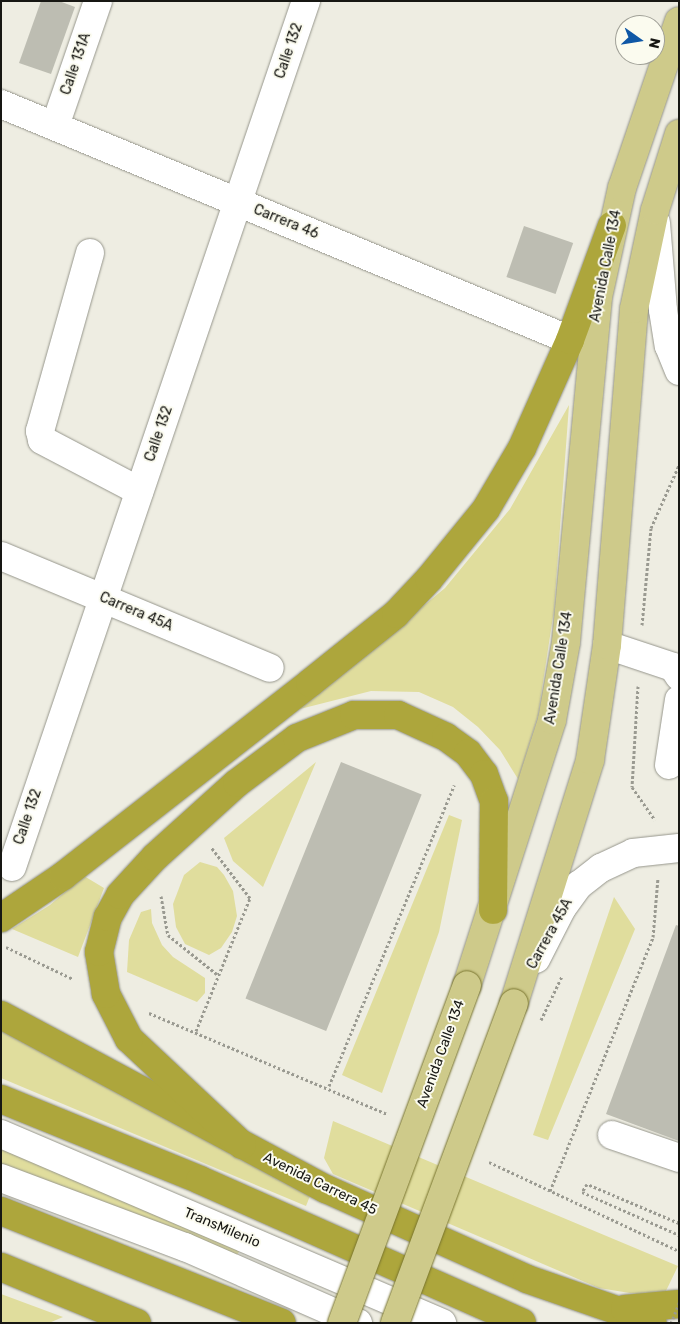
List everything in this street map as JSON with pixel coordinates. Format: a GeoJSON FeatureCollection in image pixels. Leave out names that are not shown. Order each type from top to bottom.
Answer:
{"type":"FeatureCollection","features":[{"type":"Feature","properties":{"kind":"highway"},"geometry":{"type":"LineString","coordinates":[[1,918],[63,876],[396,614],[486,509],[526,440],[570,340],[612,225]]}},
{"type":"Feature","properties":{"kind":"highway"},"geometry":{"type":"LineString","coordinates":[[242,1145],[129,1039],[106,994],[99,952],[108,917],[120,895],[155,857],[237,782],[297,738],[354,715],[398,715],[420,722],[468,753],[484,774],[494,801],[493,910]]}},
{"type":"Feature","properties":{"kind":"highway","name":"Avenida Carrera 45"},"geometry":{"type":"LineString","coordinates":[[1,1015],[326,1189],[510,1272],[653,1323]]}},
{"type":"Feature","properties":{"kind":"highway"},"geometry":{"type":"LineString","coordinates":[[1,1099],[200,1180],[522,1323]]}},
{"type":"Feature","properties":{"kind":"highway"},"geometry":{"type":"LineString","coordinates":[[1,1210],[282,1323]]}},
{"type":"Feature","properties":{"kind":"highway"},"geometry":{"type":"LineString","coordinates":[[1,1267],[137,1323]]}},
{"type":"Feature","properties":{"kind":"highway"},"geometry":{"type":"LineString","coordinates":[[614,1310],[679,1304]]}},
{"type":"Feature","properties":{"kind":"main road","name":"Avenida Calle 134"},"geometry":{"type":"LineString","coordinates":[[342,1323],[467,985],[545,748],[558,691],[591,356],[612,225],[636,143],[679,20]]}},
{"type":"Feature","properties":{"kind":"main road"},"geometry":{"type":"LineString","coordinates":[[396,1323],[514,1003],[580,803],[607,645],[632,332],[655,210],[679,134]]}},
{"type":"Feature","properties":{"kind":"street","name":"Calle 131A"},"geometry":{"type":"LineString","coordinates":[[55,126],[98,1]]}},
{"type":"Feature","properties":{"kind":"street","name":"Calle 132"},"geometry":{"type":"LineString","coordinates":[[12,867],[306,1]]}},
{"type":"Feature","properties":{"kind":"street","name":"Carrera 46"},"geometry":{"type":"LineString","coordinates":[[1,104],[570,340]]}},
{"type":"Feature","properties":{"kind":"street"},"geometry":{"type":"LineString","coordinates":[[655,210],[663,310],[669,346],[679,371]]}},
{"type":"Feature","properties":{"kind":"street"},"geometry":{"type":"LineString","coordinates":[[90,253],[40,431],[42,440],[139,491]]}},
{"type":"Feature","properties":{"kind":"street","name":"Carrera 45A"},"geometry":{"type":"LineString","coordinates":[[1,556],[270,668]]}},
{"type":"Feature","properties":{"kind":"street"},"geometry":{"type":"LineString","coordinates":[[607,645],[673,667],[679,676]]}},
{"type":"Feature","properties":{"kind":"street"},"geometry":{"type":"LineString","coordinates":[[669,765],[679,700]]}},
{"type":"Feature","properties":{"kind":"street","name":"Carrera 45A"},"geometry":{"type":"LineString","coordinates":[[514,1003],[562,908],[579,885],[601,868],[633,853],[670,847]]}},
{"type":"Feature","properties":{"kind":"street","name":"TransMilenio"},"geometry":{"type":"LineString","coordinates":[[1,1134],[442,1323]]}},
{"type":"Feature","properties":{"kind":"street"},"geometry":{"type":"LineString","coordinates":[[612,1135],[679,1158]]}},
{"type":"Feature","properties":{"kind":"street"},"geometry":{"type":"LineString","coordinates":[[1,1178],[184,1247],[358,1323]]}},
{"type":"Feature","properties":{"kind":"path"},"geometry":{"type":"LineString","coordinates":[[550,1191],[653,937],[670,847],[662,830],[632,787],[640,656],[651,528],[679,465]]}},
{"type":"Feature","properties":{"kind":"path"},"geometry":{"type":"LineString","coordinates":[[329,1086],[457,777]]}},
{"type":"Feature","properties":{"kind":"path"},"geometry":{"type":"LineString","coordinates":[[196,1031],[250,898],[209,844]]}},
{"type":"Feature","properties":{"kind":"path"},"geometry":{"type":"LineString","coordinates":[[159,888],[168,935],[218,976]]}},
{"type":"Feature","properties":{"kind":"path"},"geometry":{"type":"LineString","coordinates":[[1,945],[106,994],[329,1086],[394,1117]]}},
{"type":"Feature","properties":{"kind":"path"},"geometry":{"type":"LineString","coordinates":[[541,1020],[566,966]]}},
{"type":"Feature","properties":{"kind":"path"},"geometry":{"type":"LineString","coordinates":[[489,1162],[679,1251]]}},
{"type":"Feature","properties":{"kind":"path"},"geometry":{"type":"LineString","coordinates":[[677,1234],[582,1192],[587,1184],[679,1223]]}},
{"type":"Feature","properties":{"kind":"path"},"geometry":{"type":"LineString","coordinates":[[671,1323],[679,1304]]}},
{"type":"Feature","properties":{"kind":"shaded area"},"geometry":{"type":"Polygon","coordinates":[[[569,405],[554,610],[538,715],[518,779],[500,750],[478,727],[453,707],[419,692],[371,691],[300,709],[445,588],[510,509],[569,405]]]}},
{"type":"Feature","properties":{"kind":"shaded area"},"geometry":{"type":"Polygon","coordinates":[[[316,762],[263,887],[233,861],[224,838],[316,762]]]}},
{"type":"Feature","properties":{"kind":"shaded area"},"geometry":{"type":"Polygon","coordinates":[[[449,815],[462,820],[439,932],[382,1093],[342,1075],[449,815]]]}},
{"type":"Feature","properties":{"kind":"shaded area"},"geometry":{"type":"Polygon","coordinates":[[[200,862],[217,867],[224,875],[233,891],[237,916],[232,932],[221,948],[209,955],[185,944],[176,927],[173,904],[184,875],[200,862]]]}},
{"type":"Feature","properties":{"kind":"shaded area"},"geometry":{"type":"Polygon","coordinates":[[[84,876],[104,888],[78,957],[12,929],[50,905],[84,876]]]}},
{"type":"Feature","properties":{"kind":"shaded area"},"geometry":{"type":"Polygon","coordinates":[[[614,897],[635,929],[548,1140],[533,1135],[614,897]]]}},
{"type":"Feature","properties":{"kind":"shaded area"},"geometry":{"type":"Polygon","coordinates":[[[151,909],[152,923],[162,945],[173,957],[205,978],[205,993],[197,1002],[127,972],[129,940],[141,912],[151,909]]]}},
{"type":"Feature","properties":{"kind":"shaded area"},"geometry":{"type":"Polygon","coordinates":[[[1,1030],[310,1196],[306,1206],[1,1078],[1,1030]]]}},
{"type":"Feature","properties":{"kind":"shaded area"},"geometry":{"type":"Polygon","coordinates":[[[333,1121],[678,1266],[665,1293],[636,1294],[599,1288],[333,1174],[324,1158],[333,1121]]]}},
{"type":"Feature","properties":{"kind":"shaded area"},"geometry":{"type":"Polygon","coordinates":[[[1,1149],[241,1247],[234,1262],[1,1172],[1,1149]]]}},
{"type":"Feature","properties":{"kind":"shaded area"},"geometry":{"type":"Polygon","coordinates":[[[1,1294],[63,1317],[49,1323],[1,1323],[1,1294]]]}},
{"type":"Feature","properties":{"kind":"building"},"geometry":{"type":"Polygon","coordinates":[[[41,1],[59,1],[75,7],[51,74],[19,63],[41,1]]]}},
{"type":"Feature","properties":{"kind":"building"},"geometry":{"type":"Polygon","coordinates":[[[524,226],[573,243],[556,294],[506,277],[524,226]]]}},
{"type":"Feature","properties":{"kind":"building"},"geometry":{"type":"Polygon","coordinates":[[[341,762],[422,795],[326,1031],[245,998],[341,762]]]}},
{"type":"Feature","properties":{"kind":"building"},"geometry":{"type":"Polygon","coordinates":[[[676,925],[679,926],[679,1141],[606,1114],[676,925]]]}}]}
